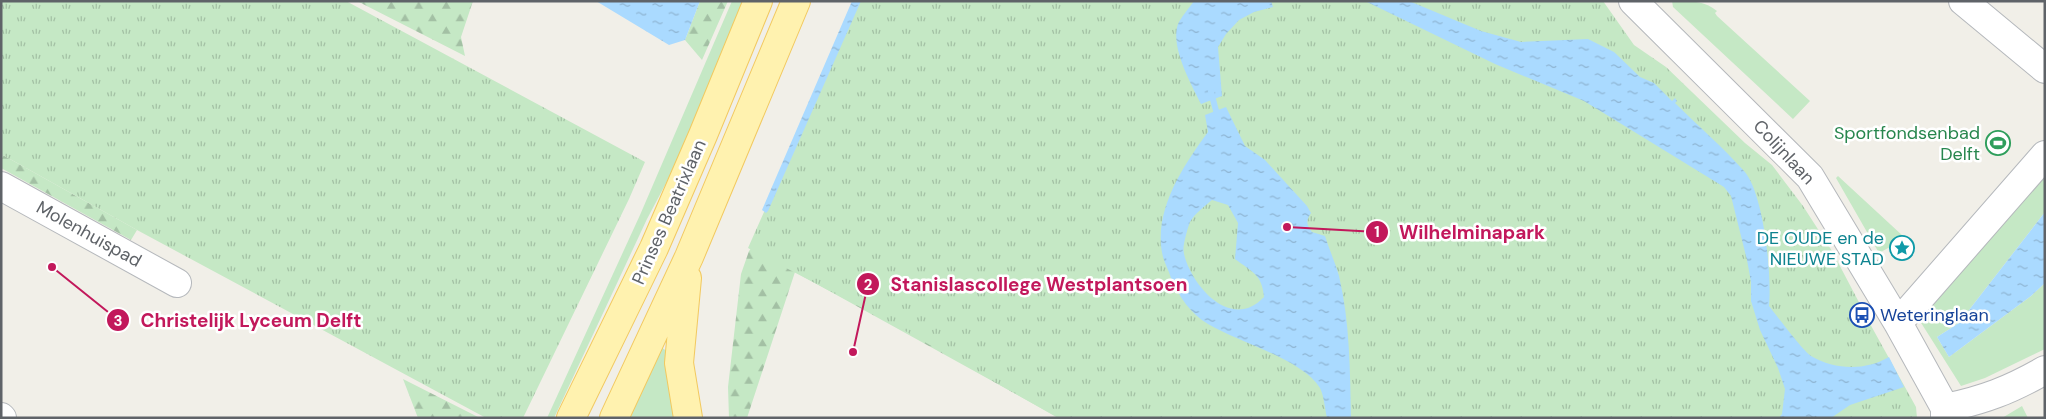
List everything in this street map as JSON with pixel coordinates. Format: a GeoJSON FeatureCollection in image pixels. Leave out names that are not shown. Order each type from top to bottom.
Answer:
{"type":"FeatureCollection","features":[{"type":"Feature","properties":{"kind":"main road","name":"Prinses Beatrixlaan"},"geometry":{"type":"LineString","coordinates":[[571,418],[654,248],[704,135],[758,1]]}},
{"type":"Feature","properties":{"kind":"main road","name":"Prinses Beatrixlaan"},"geometry":{"type":"LineString","coordinates":[[614,418],[689,257],[796,1]]}},
{"type":"Feature","properties":{"kind":"main road"},"geometry":{"type":"LineString","coordinates":[[688,418],[679,363],[689,257]]}},
{"type":"Feature","properties":{"kind":"street","name":"Colijnlaan"},"geometry":{"type":"LineString","coordinates":[[1633,1],[1810,177],[1903,332],[1928,376],[1945,413]]}},
{"type":"Feature","properties":{"kind":"street"},"geometry":{"type":"LineString","coordinates":[[1963,1],[2045,69]]}},
{"type":"Feature","properties":{"kind":"street"},"geometry":{"type":"LineString","coordinates":[[1903,332],[2045,155]]}},
{"type":"Feature","properties":{"kind":"street","name":"Molenhuispad"},"geometry":{"type":"LineString","coordinates":[[1,186],[177,283]]}},
{"type":"Feature","properties":{"kind":"street"},"geometry":{"type":"LineString","coordinates":[[1945,413],[2015,388],[2045,370]]}},
{"type":"Feature","properties":{"kind":"green space"},"geometry":{"type":"Polygon","coordinates":[[[1,1],[346,1],[645,162],[523,418],[486,418],[137,230],[1,154],[1,1]]]}},
{"type":"Feature","properties":{"kind":"green space"},"geometry":{"type":"Polygon","coordinates":[[[357,1],[473,1],[461,37],[465,56],[357,1]]]}},
{"type":"Feature","properties":{"kind":"green space"},"geometry":{"type":"Polygon","coordinates":[[[700,1],[728,1],[702,60],[685,40],[700,1]]]}},
{"type":"Feature","properties":{"kind":"green space"},"geometry":{"type":"Polygon","coordinates":[[[732,1],[745,1],[682,153],[647,219],[554,418],[547,418],[640,215],[732,1]]]}},
{"type":"Feature","properties":{"kind":"green space"},"geometry":{"type":"Polygon","coordinates":[[[858,1],[1603,1],[1634,45],[1666,67],[1745,143],[1772,165],[1803,206],[1832,251],[1862,308],[1856,312],[1863,325],[1869,322],[1916,407],[1917,418],[1058,418],[900,328],[748,248],[858,1]]]}},
{"type":"Feature","properties":{"kind":"green space"},"geometry":{"type":"Polygon","coordinates":[[[1672,1],[1690,1],[1712,7],[1717,11],[1715,13],[1717,16],[1810,101],[1793,119],[1673,7],[1672,1]]]}},
{"type":"Feature","properties":{"kind":"green space"},"geometry":{"type":"Polygon","coordinates":[[[1,154],[137,230],[131,240],[1,168],[1,154]]]}},
{"type":"Feature","properties":{"kind":"green space"},"geometry":{"type":"Polygon","coordinates":[[[2045,166],[2045,212],[1959,323],[1937,337],[1949,357],[2031,296],[2045,283],[2045,349],[1985,378],[1961,386],[1918,318],[2045,166]]]}},
{"type":"Feature","properties":{"kind":"green space"},"geometry":{"type":"Polygon","coordinates":[[[1838,176],[1903,236],[1899,242],[1879,253],[1836,178],[1838,176]]]}},
{"type":"Feature","properties":{"kind":"green space"},"geometry":{"type":"Polygon","coordinates":[[[759,242],[1059,418],[795,272],[747,418],[729,418],[728,387],[741,274],[749,251],[759,242]]]}},
{"type":"Feature","properties":{"kind":"green space"},"geometry":{"type":"Polygon","coordinates":[[[661,347],[668,352],[680,418],[629,418],[661,347]]]}},
{"type":"Feature","properties":{"kind":"green space"},"geometry":{"type":"Polygon","coordinates":[[[403,379],[480,418],[418,418],[403,379]]]}},
{"type":"Feature","properties":{"kind":"green space"},"geometry":{"type":"Polygon","coordinates":[[[2022,406],[2028,418],[2002,418],[2022,406]]]}},
{"type":"Feature","properties":{"kind":"water"},"geometry":{"type":"Polygon","coordinates":[[[596,1],[700,1],[685,40],[669,45],[596,1]]]}},
{"type":"Feature","properties":{"kind":"water"},"geometry":{"type":"Polygon","coordinates":[[[852,1],[861,1],[766,213],[762,210],[852,1]]]}},
{"type":"Feature","properties":{"kind":"water"},"geometry":{"type":"Polygon","coordinates":[[[1194,1],[1271,1],[1273,7],[1254,12],[1239,20],[1226,34],[1218,47],[1222,96],[1201,104],[1179,54],[1176,33],[1178,24],[1194,1]]]}},
{"type":"Feature","properties":{"kind":"water"},"geometry":{"type":"Polygon","coordinates":[[[1365,1],[1409,1],[1481,31],[1521,42],[1588,39],[1614,52],[1640,77],[1654,83],[1672,101],[1675,98],[1677,101],[1675,103],[1744,171],[1757,197],[1765,236],[1768,256],[1769,306],[1802,347],[1811,356],[1820,361],[1840,366],[1860,367],[1880,362],[1889,357],[1904,387],[1850,405],[1831,418],[1779,418],[1782,414],[1785,389],[1778,368],[1760,330],[1751,301],[1751,282],[1747,260],[1731,196],[1724,187],[1584,101],[1495,64],[1365,1]]]}},
{"type":"Feature","properties":{"kind":"water"},"geometry":{"type":"Polygon","coordinates":[[[1226,107],[1245,146],[1265,160],[1307,206],[1311,213],[1308,218],[1308,225],[1312,232],[1325,236],[1343,293],[1349,347],[1351,418],[1327,418],[1320,388],[1311,378],[1285,360],[1221,331],[1202,320],[1186,304],[1174,285],[1163,257],[1162,223],[1172,190],[1208,132],[1205,115],[1226,107]],[[1212,200],[1200,210],[1190,222],[1184,254],[1189,267],[1203,290],[1221,305],[1232,309],[1242,309],[1253,306],[1264,297],[1263,289],[1255,274],[1235,259],[1238,223],[1228,205],[1212,200]]]}},
{"type":"Feature","properties":{"kind":"water"},"geometry":{"type":"Polygon","coordinates":[[[2045,212],[2045,283],[2031,296],[1949,357],[1937,337],[1959,323],[2045,212]]]}},
{"type":"Feature","properties":{"kind":"waterway"},"geometry":{"type":"LineString","coordinates":[[1211,92],[1218,118]]}},
{"type":"Feature","properties":{"kind":"place","name":"Sportfondsenbad Delft"},"geometry":{"type":"Point","coordinates":[1998,143]}},
{"type":"Feature","properties":{"kind":"place","name":"Wilhelminapark"},"geometry":{"type":"Point","coordinates":[1287,227]}},
{"type":"Feature","properties":{"kind":"place","name":"DE OUDE en de NIEUWE STAD"},"geometry":{"type":"Point","coordinates":[1902,248]}},
{"type":"Feature","properties":{"kind":"place","name":"Christelijk Lyceum Delft"},"geometry":{"type":"Point","coordinates":[52,267]}},
{"type":"Feature","properties":{"kind":"place","name":"Weteringlaan"},"geometry":{"type":"Point","coordinates":[1862,315]}},
{"type":"Feature","properties":{"kind":"place","name":"Stanislascollege Westplantsoen"},"geometry":{"type":"Point","coordinates":[853,352]}}]}
